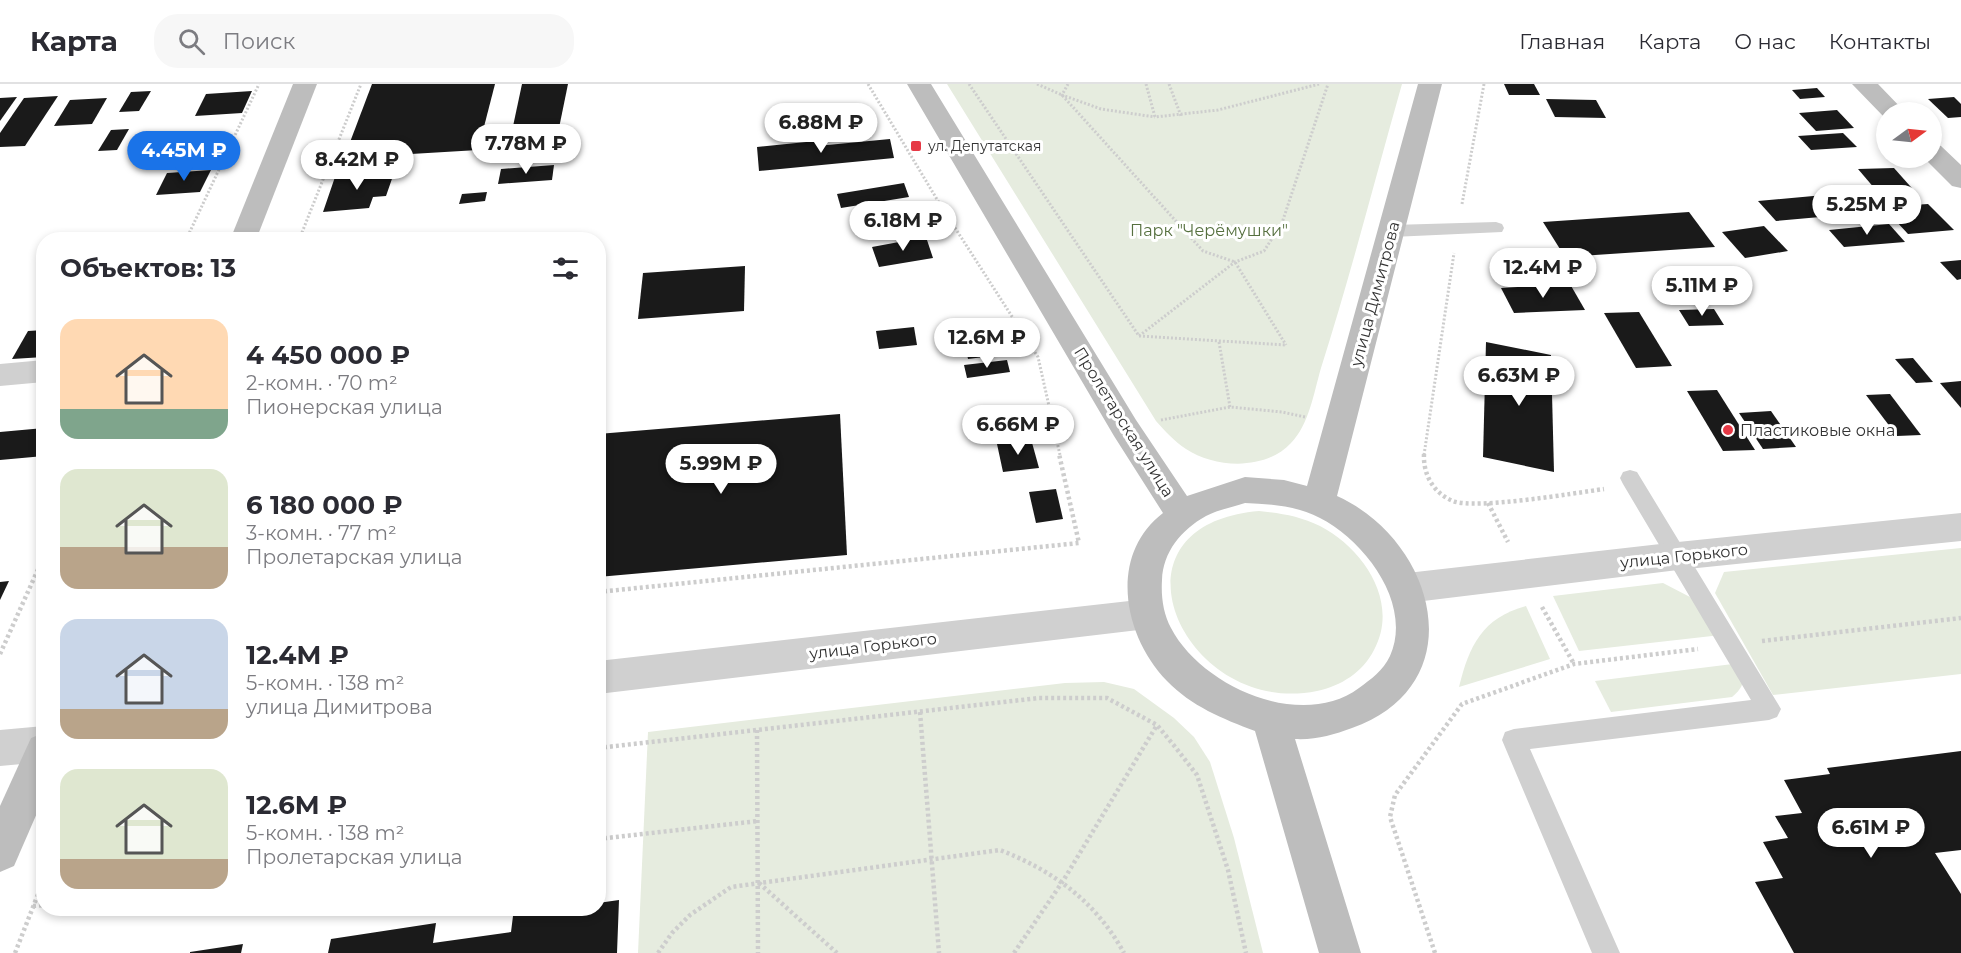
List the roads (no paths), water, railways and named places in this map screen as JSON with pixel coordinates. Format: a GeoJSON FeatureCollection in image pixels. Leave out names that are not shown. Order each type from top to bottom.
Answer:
{"type":"FeatureCollection","features":[{"type":"Feature","properties":{"kind":"main road"},"geometry":{"type":"LineString","coordinates":[[246,232],[305,84]]}},
{"type":"Feature","properties":{"kind":"main road","name":"Пролетарская улица"},"geometry":{"type":"LineString","coordinates":[[919,84],[1119,418],[1181,513]]}},
{"type":"Feature","properties":{"kind":"main road","name":"улица Димитрова"},"geometry":{"type":"LineString","coordinates":[[1319,503],[1430,84]]}},
{"type":"Feature","properties":{"kind":"main road"},"geometry":{"type":"LineString","coordinates":[[1864,84],[1883,102]]}},
{"type":"Feature","properties":{"kind":"main road"},"geometry":{"type":"LineString","coordinates":[[1942,161],[1961,180]]}},
{"type":"Feature","properties":{"kind":"main road"},"geometry":{"type":"LineString","coordinates":[[1245,490],[1295,495],[1319,503],[1343,514],[1365,530],[1398,569],[1407,588],[1413,613],[1413,634],[1404,664],[1386,690],[1368,704],[1347,714],[1323,720],[1297,722],[1270,719],[1236,708],[1197,687],[1178,670],[1163,651],[1147,614],[1144,575],[1146,563],[1163,530],[1181,513],[1211,498],[1245,490]]}},
{"type":"Feature","properties":{"kind":"main road"},"geometry":{"type":"LineString","coordinates":[[1270,719],[1340,953]]}},
{"type":"Feature","properties":{"kind":"main road"},"geometry":{"type":"LineString","coordinates":[[0,852],[36,769]]}},
{"type":"Feature","properties":{"kind":"street"},"geometry":{"type":"LineString","coordinates":[[0,375],[36,372]]}},
{"type":"Feature","properties":{"kind":"street","name":"улица Горького"},"geometry":{"type":"LineString","coordinates":[[1407,588],[1678,556],[1961,527]]}},
{"type":"Feature","properties":{"kind":"street","name":"улица Горького"},"geometry":{"type":"LineString","coordinates":[[606,677],[1147,614]]}},
{"type":"Feature","properties":{"kind":"street"},"geometry":{"type":"LineString","coordinates":[[0,748],[36,745]]}},
{"type":"Feature","properties":{"kind":"lane"},"geometry":{"type":"LineString","coordinates":[[1392,231],[1496,228]]}},
{"type":"Feature","properties":{"kind":"lane"},"geometry":{"type":"LineString","coordinates":[[1606,953],[1515,740],[1769,709],[1630,478]]}},
{"type":"Feature","properties":{"kind":"place","name":"ул. Депутатская"},"geometry":{"type":"Point","coordinates":[916,146]}},
{"type":"Feature","properties":{"kind":"place","name":"Пластиковые окна"},"geometry":{"type":"Point","coordinates":[1728,430]}},
{"type":"Feature","properties":{"kind":"park label","name":"Парк \"Черёмушки\""},"geometry":{"type":"Point","coordinates":[1209,230]}}]}
